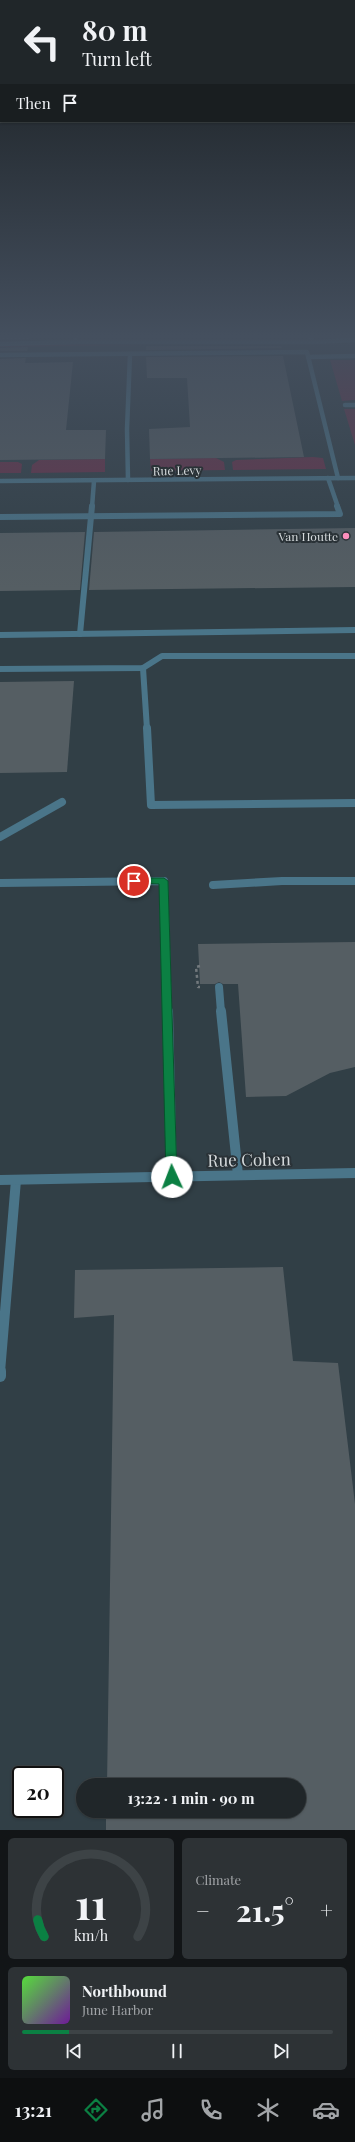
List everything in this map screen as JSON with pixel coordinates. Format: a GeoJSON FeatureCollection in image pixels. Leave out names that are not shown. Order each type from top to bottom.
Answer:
{"type":"FeatureCollection","features":[{"type":"Feature","properties":{"kind":"street"},"geometry":{"type":"LineString","coordinates":[[127,418],[128,480]]}},
{"type":"Feature","properties":{"kind":"street"},"geometry":{"type":"LineString","coordinates":[[323,418],[338,478]]}},
{"type":"Feature","properties":{"kind":"street"},"geometry":{"type":"LineString","coordinates":[[0,517],[340,514],[328,478]]}},
{"type":"Feature","properties":{"kind":"street","name":"Rue Levy"},"geometry":{"type":"LineString","coordinates":[[0,482],[355,478]]}},
{"type":"Feature","properties":{"kind":"street"},"geometry":{"type":"LineString","coordinates":[[80,634],[94,480]]}},
{"type":"Feature","properties":{"kind":"street"},"geometry":{"type":"LineString","coordinates":[[0,635],[355,630]]}},
{"type":"Feature","properties":{"kind":"street"},"geometry":{"type":"LineString","coordinates":[[0,669],[143,668],[162,656],[355,656]]}},
{"type":"Feature","properties":{"kind":"street"},"geometry":{"type":"LineString","coordinates":[[143,668],[151,805],[355,803]]}},
{"type":"Feature","properties":{"kind":"street"},"geometry":{"type":"LineString","coordinates":[[0,837],[62,802]]}},
{"type":"Feature","properties":{"kind":"street"},"geometry":{"type":"LineString","coordinates":[[0,883],[164,881],[172,1177]]}},
{"type":"Feature","properties":{"kind":"street"},"geometry":{"type":"LineString","coordinates":[[213,885],[282,881],[355,881]]}},
{"type":"Feature","properties":{"kind":"street"},"geometry":{"type":"LineString","coordinates":[[219,988],[238,1175]]}},
{"type":"Feature","properties":{"kind":"street","name":"Rue Cohen"},"geometry":{"type":"LineString","coordinates":[[0,1180],[355,1173]]}},
{"type":"Feature","properties":{"kind":"street"},"geometry":{"type":"LineString","coordinates":[[0,1376],[16,1180]]}},
{"type":"Feature","properties":{"kind":"path"},"geometry":{"type":"LineString","coordinates":[[198,985],[196,967],[200,966]]}},
{"type":"Feature","properties":{"kind":"shaded area"},"geometry":{"type":"Polygon","coordinates":[[[0,418],[355,418],[355,1830],[0,1830],[0,418]]]}},
{"type":"Feature","properties":{"kind":"shaded area"},"geometry":{"type":"Polygon","coordinates":[[[347,418],[355,418],[355,445],[347,418]]]}},
{"type":"Feature","properties":{"kind":"shaded area"},"geometry":{"type":"Polygon","coordinates":[[[313,457],[323,458],[326,469],[233,470],[232,462],[236,460],[313,457]]]}},
{"type":"Feature","properties":{"kind":"shaded area"},"geometry":{"type":"Polygon","coordinates":[[[216,458],[224,462],[225,470],[151,471],[150,459],[216,458]]]}},
{"type":"Feature","properties":{"kind":"shaded area"},"geometry":{"type":"Polygon","coordinates":[[[105,459],[105,472],[31,473],[32,465],[39,460],[105,459]]]}},
{"type":"Feature","properties":{"kind":"shaded area"},"geometry":{"type":"Polygon","coordinates":[[[0,462],[18,462],[22,464],[21,473],[0,473],[0,462]]]}},
{"type":"Feature","properties":{"kind":"building"},"geometry":{"type":"Polygon","coordinates":[[[0,418],[67,418],[66,430],[106,430],[105,459],[0,460],[0,418]]]}},
{"type":"Feature","properties":{"kind":"building"},"geometry":{"type":"Polygon","coordinates":[[[189,418],[296,418],[304,457],[150,459],[149,429],[190,427],[189,418]]]}},
{"type":"Feature","properties":{"kind":"building"},"geometry":{"type":"Polygon","coordinates":[[[355,528],[355,587],[89,590],[94,532],[355,528]]]}},
{"type":"Feature","properties":{"kind":"building"},"geometry":{"type":"Polygon","coordinates":[[[85,532],[80,590],[0,591],[0,533],[85,532]]]}},
{"type":"Feature","properties":{"kind":"building"},"geometry":{"type":"Polygon","coordinates":[[[74,681],[67,772],[0,773],[0,682],[74,681]]]}},
{"type":"Feature","properties":{"kind":"building"},"geometry":{"type":"Polygon","coordinates":[[[355,942],[355,1067],[330,1073],[286,1096],[246,1097],[238,984],[223,984],[219,982],[215,984],[200,984],[198,944],[355,942]]]}},
{"type":"Feature","properties":{"kind":"building"},"geometry":{"type":"Polygon","coordinates":[[[283,1267],[293,1361],[338,1363],[355,1504],[355,1830],[106,1830],[106,1818],[306,1818],[306,1778],[107,1778],[114,1315],[74,1318],[75,1270],[283,1267]]]}},
{"type":"Feature","properties":{"kind":"place","name":"Van Houtte"},"geometry":{"type":"Point","coordinates":[346,536]}},
{"type":"Feature","properties":{"kind":"route"},"geometry":{"type":"LineString","coordinates":[[134,881],[164,881],[172,1177]]}}]}
